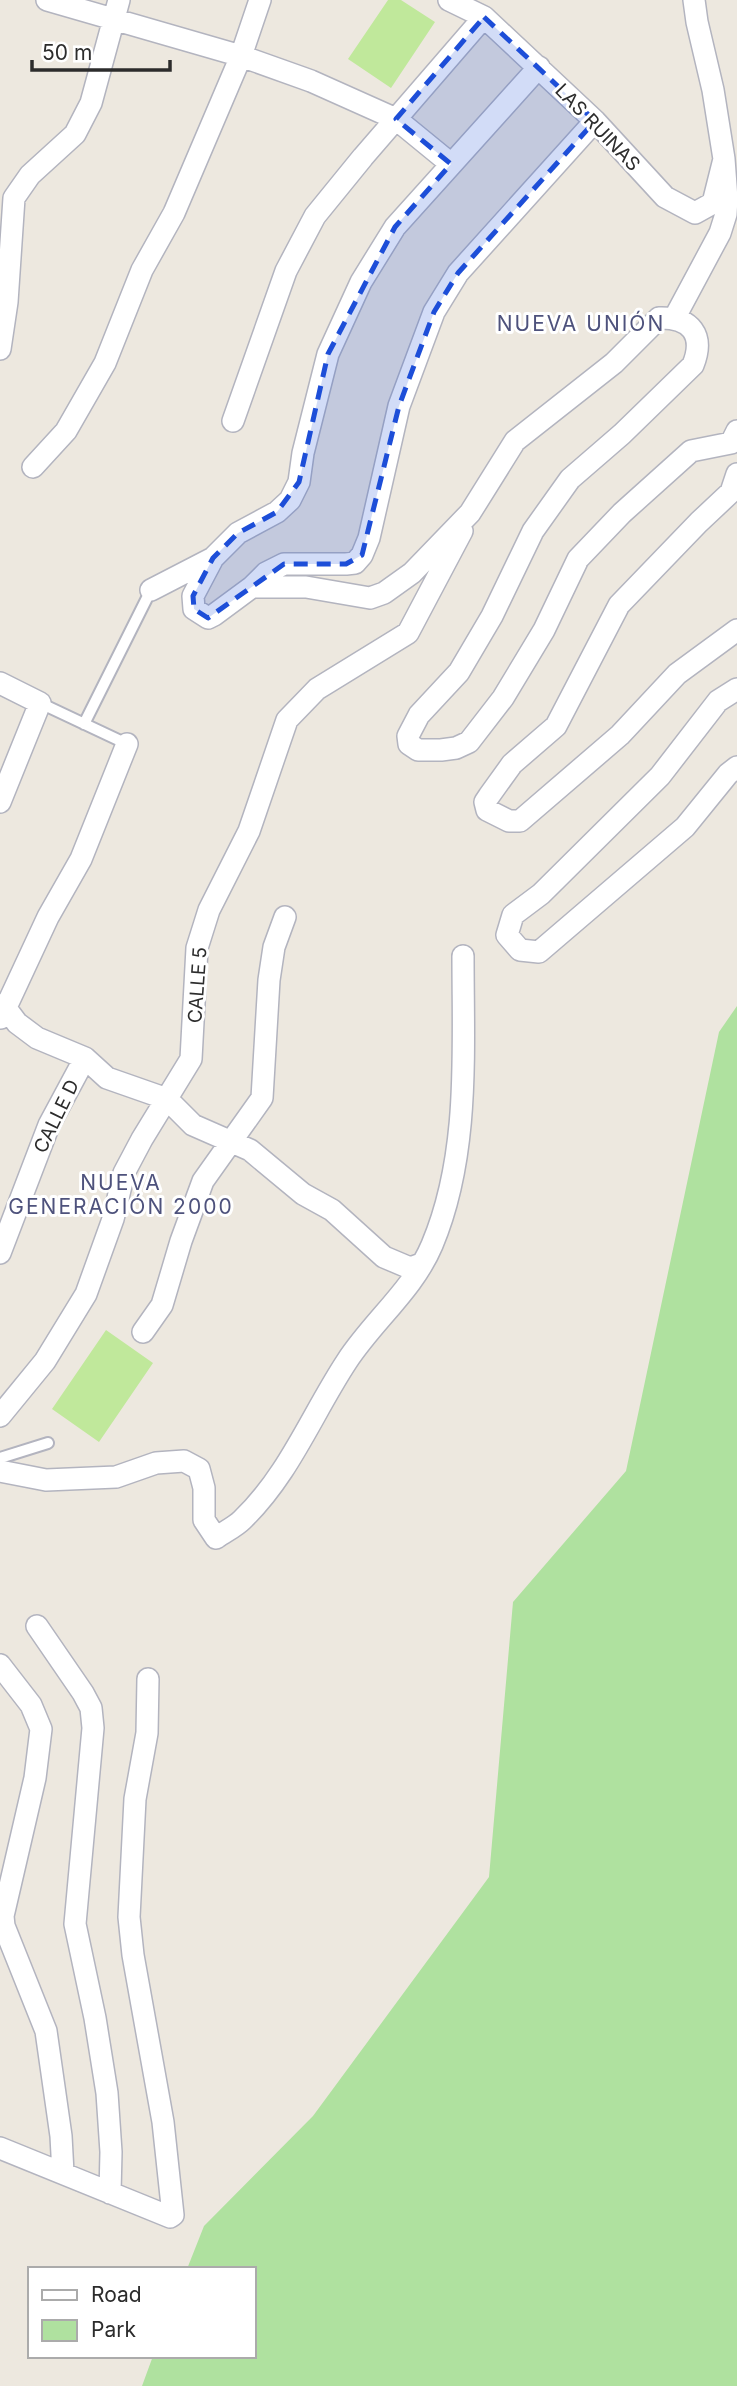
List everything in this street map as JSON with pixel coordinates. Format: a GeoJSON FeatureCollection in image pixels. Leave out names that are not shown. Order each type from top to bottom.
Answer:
{"type":"FeatureCollection","features":[{"type":"Feature","properties":{"kind":"street"},"geometry":{"type":"LineString","coordinates":[[47,0],[117,10],[311,81],[396,119],[451,164]]}},
{"type":"Feature","properties":{"kind":"street"},"geometry":{"type":"LineString","coordinates":[[33,467],[66,431],[105,363],[142,270],[174,213],[241,56],[260,0]]}},
{"type":"Feature","properties":{"kind":"street"},"geometry":{"type":"LineString","coordinates":[[675,317],[720,233],[726,214],[724,159],[694,0]]}},
{"type":"Feature","properties":{"kind":"street","name":"LAS RUINAS"},"geometry":{"type":"LineString","coordinates":[[459,2],[484,17],[539,66],[595,121],[664,197],[695,213],[713,203],[724,159]]}},
{"type":"Feature","properties":{"kind":"street"},"geometry":{"type":"LineString","coordinates":[[1,346],[14,198],[30,175],[75,134],[91,103],[117,10]]}},
{"type":"Feature","properties":{"kind":"street"},"geometry":{"type":"LineString","coordinates":[[233,421],[286,271],[315,216],[484,17]]}},
{"type":"Feature","properties":{"kind":"street"},"geometry":{"type":"LineString","coordinates":[[539,66],[395,227],[361,282],[328,354],[303,453],[299,482],[290,500],[277,512],[238,533],[213,558],[193,596],[194,609],[200,614],[208,618],[214,615],[266,573],[284,564],[355,563],[362,555],[369,538],[399,406],[434,312],[458,273],[595,121]]}},
{"type":"Feature","properties":{"kind":"street"},"geometry":{"type":"LineString","coordinates":[[252,587],[306,587],[377,597],[412,573],[470,513],[515,441],[614,363],[659,318],[675,317],[685,321],[696,335],[699,350],[693,365],[622,434],[569,479],[533,531],[492,616],[459,673],[419,715],[408,736],[409,744],[418,750],[456,748],[469,742],[503,698],[544,631],[578,559],[622,513],[691,451],[735,442]]}},
{"type":"Feature","properties":{"kind":"street"},"geometry":{"type":"LineString","coordinates":[[737,474],[731,492],[619,605],[556,726],[512,764],[485,802],[487,810],[509,821],[520,821],[620,735],[677,674],[737,630]]}},
{"type":"Feature","properties":{"kind":"street","name":"CALLE 5"},"geometry":{"type":"LineString","coordinates":[[0,1416],[45,1361],[86,1294],[113,1219],[124,1173],[191,1059],[197,948],[209,910],[249,831],[287,720],[317,689],[408,633],[470,513]]}},
{"type":"Feature","properties":{"kind":"street"},"geometry":{"type":"LineString","coordinates":[[150,590],[213,558]]}},
{"type":"Feature","properties":{"kind":"street"},"geometry":{"type":"LineString","coordinates":[[0,683],[40,703],[0,802]]}},
{"type":"Feature","properties":{"kind":"street"},"geometry":{"type":"LineString","coordinates":[[737,689],[718,701],[660,776],[541,894],[513,915],[507,935],[520,950],[539,952],[685,827],[737,766]]}},
{"type":"Feature","properties":{"kind":"street"},"geometry":{"type":"LineString","coordinates":[[127,744],[81,859],[48,917],[2,1010],[37,1038],[85,1058],[107,1078],[167,1099],[193,1125],[250,1150],[303,1194],[332,1210],[384,1257],[410,1268],[421,1264]]}},
{"type":"Feature","properties":{"kind":"street"},"geometry":{"type":"LineString","coordinates":[[143,1332],[162,1305],[203,1181],[262,1098],[269,980],[274,947],[285,917]]}},
{"type":"Feature","properties":{"kind":"street"},"geometry":{"type":"LineString","coordinates":[[0,1471],[46,1480],[116,1477],[156,1463],[184,1461],[200,1469],[204,1488],[204,1520],[216,1538],[241,1522],[280,1477],[347,1360],[390,1309],[431,1246],[453,1176],[463,1087],[463,956]]}},
{"type":"Feature","properties":{"kind":"street","name":"CALLE D"},"geometry":{"type":"LineString","coordinates":[[0,1253],[49,1125],[85,1058]]}},
{"type":"Feature","properties":{"kind":"street"},"geometry":{"type":"LineString","coordinates":[[37,1626],[91,1708],[93,1728],[75,1924],[95,2018],[107,2093],[111,2152],[110,2193]]}},
{"type":"Feature","properties":{"kind":"street"},"geometry":{"type":"LineString","coordinates":[[0,1665],[32,1705],[41,1729],[36,1778],[3,1916],[4,1926],[46,2031],[61,2137],[63,2173]]}},
{"type":"Feature","properties":{"kind":"street"},"geometry":{"type":"LineString","coordinates":[[0,2148],[170,2217],[173,2215],[163,2122],[133,1955],[129,1917],[135,1799],[147,1733],[148,1679]]}},
{"type":"Feature","properties":{"kind":"lane"},"geometry":{"type":"LineString","coordinates":[[84,724],[150,590]]}},
{"type":"Feature","properties":{"kind":"lane"},"geometry":{"type":"LineString","coordinates":[[40,703],[127,744]]}},
{"type":"Feature","properties":{"kind":"lane"},"geometry":{"type":"LineString","coordinates":[[0,1458],[48,1443]]}},
{"type":"Feature","properties":{"kind":"highlighted area"},"geometry":{"type":"Polygon","coordinates":[[[484,17],[595,121],[458,273],[434,312],[399,406],[362,555],[346,564],[284,564],[208,618],[194,609],[193,596],[213,558],[238,533],[277,512],[299,482],[328,354],[395,227],[451,164],[396,119],[484,17]]]}},
{"type":"Feature","properties":{"kind":"green space"},"geometry":{"type":"Polygon","coordinates":[[[388,0],[401,0],[435,22],[391,88],[348,59],[388,0]]]}},
{"type":"Feature","properties":{"kind":"green space"},"geometry":{"type":"Polygon","coordinates":[[[737,1006],[737,2386],[142,2386],[152,2358],[256,2358],[256,2267],[188,2267],[204,2226],[313,2116],[489,1877],[513,1602],[626,1471],[719,1032],[737,1006]]]}},
{"type":"Feature","properties":{"kind":"green space"},"geometry":{"type":"Polygon","coordinates":[[[106,1330],[153,1363],[99,1442],[52,1409],[106,1330]]]}},
{"type":"Feature","properties":{"kind":"district","name":"NUEVA UNIÓN"},"geometry":{"type":"Point","coordinates":[581,324]}},
{"type":"Feature","properties":{"kind":"district","name":"NUEVA GENERACIÓN 2000"},"geometry":{"type":"Point","coordinates":[121,1195]}}]}
